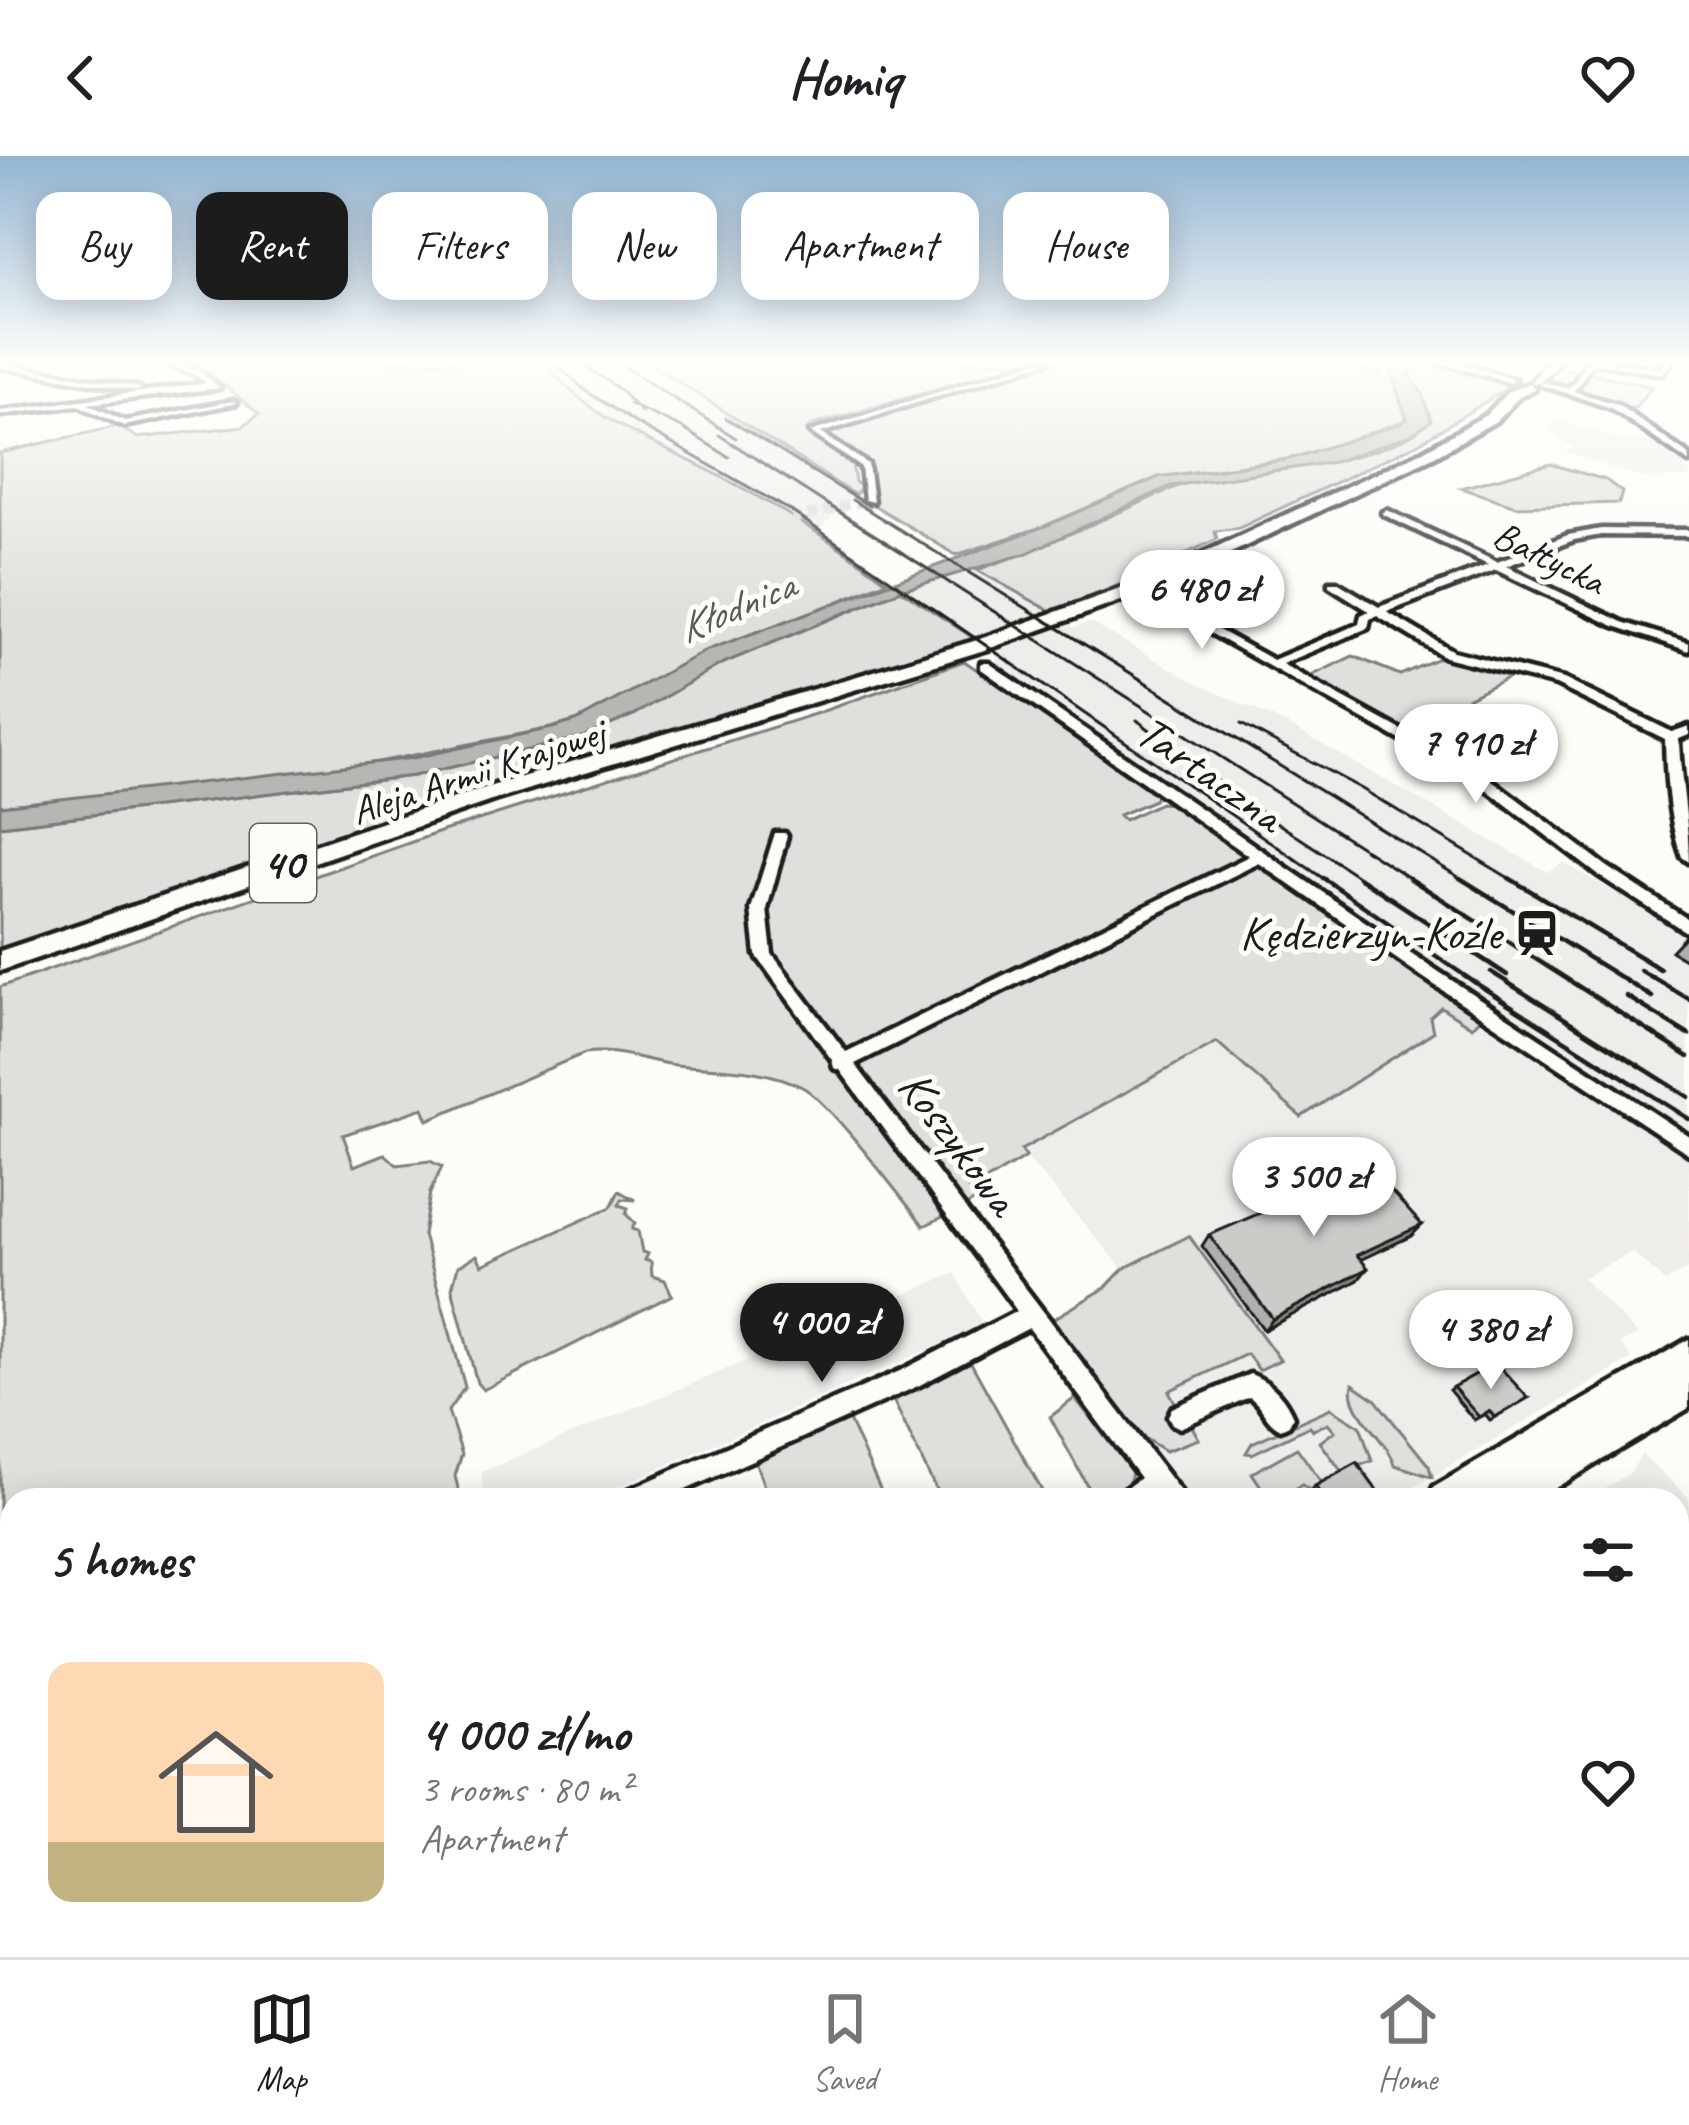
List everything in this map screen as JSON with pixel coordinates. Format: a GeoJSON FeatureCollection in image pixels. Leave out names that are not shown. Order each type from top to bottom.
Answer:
{"type":"FeatureCollection","features":[{"type":"Feature","properties":{"kind":"main road","name":"Aleja Armii Krajowej"},"geometry":{"type":"LineString","coordinates":[[0,978],[492,807],[983,655],[1422,445]]}},
{"type":"Feature","properties":{"kind":"main road","name":"Aleja Armii Krajowej"},"geometry":{"type":"LineString","coordinates":[[0,961],[527,782],[983,655]]}},
{"type":"Feature","properties":{"kind":"main road"},"geometry":{"type":"LineString","coordinates":[[1468,1488],[1689,1356]]}},
{"type":"Feature","properties":{"kind":"main road"},"geometry":{"type":"LineString","coordinates":[[1520,1488],[1689,1388]]}},
{"type":"Feature","properties":{"kind":"street"},"geometry":{"type":"LineString","coordinates":[[834,445],[865,466],[871,499]]}},
{"type":"Feature","properties":{"kind":"street","name":"Bałtycka"},"geometry":{"type":"LineString","coordinates":[[1387,513],[1628,628],[1689,647]]}},
{"type":"Feature","properties":{"kind":"street"},"geometry":{"type":"LineString","coordinates":[[1275,663],[1364,626],[1365,617],[1378,611],[1586,533],[1689,533]]}},
{"type":"Feature","properties":{"kind":"street"},"geometry":{"type":"LineString","coordinates":[[1334,584],[1449,654],[1559,682],[1689,755]]}},
{"type":"Feature","properties":{"kind":"street"},"geometry":{"type":"LineString","coordinates":[[1151,598],[1487,783],[1689,928]]}},
{"type":"Feature","properties":{"kind":"street","name":"Tartaczna"},"geometry":{"type":"LineString","coordinates":[[983,655],[1261,856],[1689,1146]]}},
{"type":"Feature","properties":{"kind":"street"},"geometry":{"type":"LineString","coordinates":[[1672,743],[1689,730]]}},
{"type":"Feature","properties":{"kind":"street"},"geometry":{"type":"LineString","coordinates":[[1672,743],[1676,824],[1689,857]]}},
{"type":"Feature","properties":{"kind":"street","name":"Koszykowa"},"geometry":{"type":"LineString","coordinates":[[780,836],[759,910],[764,955],[1161,1488]]}},
{"type":"Feature","properties":{"kind":"street"},"geometry":{"type":"LineString","coordinates":[[840,1063],[1261,856]]}},
{"type":"Feature","properties":{"kind":"street"},"geometry":{"type":"LineString","coordinates":[[662,1488],[910,1378],[1030,1316]]}},
{"type":"Feature","properties":{"kind":"street"},"geometry":{"type":"LineString","coordinates":[[1180,1416],[1250,1385],[1264,1393],[1281,1417]]}},
{"type":"Feature","properties":{"kind":"shaded area"},"geometry":{"type":"Polygon","coordinates":[[[35,445],[657,445],[780,509],[887,581],[776,628],[596,715],[551,728],[353,767],[0,806],[0,453],[35,445]]]}},
{"type":"Feature","properties":{"kind":"shaded area"},"geometry":{"type":"Polygon","coordinates":[[[656,445],[777,445],[855,495],[815,533],[656,445]]]}},
{"type":"Feature","properties":{"kind":"shaded area"},"geometry":{"type":"Polygon","coordinates":[[[777,445],[823,445],[852,463],[855,482],[862,487],[855,495],[777,445]]]}},
{"type":"Feature","properties":{"kind":"shaded area"},"geometry":{"type":"Polygon","coordinates":[[[832,445],[1335,445],[1301,457],[1159,477],[1045,526],[956,555],[864,499],[869,495],[866,465],[832,445]]]}},
{"type":"Feature","properties":{"kind":"shaded area"},"geometry":{"type":"Polygon","coordinates":[[[1333,445],[1382,445],[1334,462],[1171,486],[1025,554],[901,590],[721,664],[636,714],[583,737],[413,776],[0,826],[0,806],[413,758],[552,728],[576,721],[707,650],[1045,526],[1159,477],[1286,460],[1333,445]]]}},
{"type":"Feature","properties":{"kind":"shaded area"},"geometry":{"type":"Polygon","coordinates":[[[1390,445],[1415,445],[1239,528],[1215,531],[1217,539],[1056,614],[977,570],[1184,484],[1363,454],[1390,445]]]}},
{"type":"Feature","properties":{"kind":"shaded area"},"geometry":{"type":"Polygon","coordinates":[[[1569,445],[1661,445],[1689,464],[1689,478],[1643,478],[1564,452],[1573,448],[1569,445]]]}},
{"type":"Feature","properties":{"kind":"shaded area"},"geometry":{"type":"Polygon","coordinates":[[[1550,464],[1606,480],[1622,492],[1619,503],[1516,506],[1461,488],[1550,464]]]}},
{"type":"Feature","properties":{"kind":"shaded area"},"geometry":{"type":"Polygon","coordinates":[[[977,570],[1074,628],[1090,622],[1196,683],[1290,726],[1547,872],[1564,863],[1689,935],[1689,1134],[1385,937],[994,665],[998,657],[901,590],[977,570]]]}},
{"type":"Feature","properties":{"kind":"shaded area"},"geometry":{"type":"Polygon","coordinates":[[[901,590],[978,641],[518,781],[0,957],[0,826],[413,776],[583,737],[721,664],[901,590]]]}},
{"type":"Feature","properties":{"kind":"shaded area"},"geometry":{"type":"Polygon","coordinates":[[[1353,656],[1400,675],[1443,656],[1515,674],[1405,729],[1309,677],[1353,656]]]}},
{"type":"Feature","properties":{"kind":"shaded area"},"geometry":{"type":"Polygon","coordinates":[[[964,661],[1158,791],[1154,800],[1119,815],[1124,820],[1160,803],[1175,804],[1480,1018],[1472,1027],[1441,1007],[1430,1017],[1433,1032],[1301,1117],[1217,1042],[1021,1150],[1026,1157],[969,1191],[976,1201],[924,1226],[846,1129],[802,1087],[756,1072],[585,1053],[428,1120],[423,1108],[343,1135],[354,1166],[385,1154],[397,1165],[430,1161],[442,1167],[430,1193],[423,1235],[465,1387],[448,1411],[462,1454],[455,1476],[458,1488],[0,1488],[0,987],[443,831],[818,713],[964,661]]]}},
{"type":"Feature","properties":{"kind":"shaded area"},"geometry":{"type":"Polygon","coordinates":[[[1441,1007],[1472,1027],[1479,1021],[1689,1158],[1689,1268],[1665,1282],[1632,1252],[1582,1278],[1638,1335],[1620,1343],[1632,1359],[1412,1488],[1175,1488],[1134,1437],[1138,1434],[1165,1451],[1198,1439],[1180,1428],[1169,1410],[1168,1392],[1248,1354],[1260,1370],[1280,1359],[1189,1237],[1123,1269],[1020,1150],[1218,1041],[1301,1116],[1432,1032],[1430,1017],[1441,1007]]]}},
{"type":"Feature","properties":{"kind":"shaded area"},"geometry":{"type":"Polygon","coordinates":[[[619,1191],[635,1200],[622,1199],[619,1205],[628,1208],[626,1214],[635,1223],[632,1229],[638,1231],[642,1252],[648,1254],[645,1260],[651,1262],[652,1276],[665,1280],[672,1295],[483,1390],[477,1383],[452,1288],[458,1266],[477,1255],[482,1265],[611,1207],[619,1191]]]}},
{"type":"Feature","properties":{"kind":"shaded area"},"geometry":{"type":"Polygon","coordinates":[[[1189,1236],[1280,1360],[1259,1370],[1247,1354],[1169,1391],[1177,1406],[1169,1410],[1179,1428],[1190,1423],[1199,1439],[1165,1451],[1138,1434],[1134,1437],[1045,1324],[1105,1288],[1123,1269],[1189,1236]]]}},
{"type":"Feature","properties":{"kind":"shaded area"},"geometry":{"type":"Polygon","coordinates":[[[955,1273],[983,1325],[615,1488],[483,1488],[482,1472],[955,1273]]]}},
{"type":"Feature","properties":{"kind":"shaded area"},"geometry":{"type":"Polygon","coordinates":[[[970,1361],[1040,1488],[935,1488],[892,1398],[970,1361]]]}},
{"type":"Feature","properties":{"kind":"shaded area"},"geometry":{"type":"Polygon","coordinates":[[[1353,1384],[1375,1399],[1429,1466],[1432,1477],[1395,1465],[1355,1405],[1353,1384]]]}},
{"type":"Feature","properties":{"kind":"shaded area"},"geometry":{"type":"Polygon","coordinates":[[[1075,1398],[1132,1472],[1128,1488],[1088,1488],[1050,1417],[1075,1398]]]}},
{"type":"Feature","properties":{"kind":"shaded area"},"geometry":{"type":"Polygon","coordinates":[[[1331,1408],[1360,1426],[1372,1461],[1342,1472],[1320,1442],[1335,1431],[1328,1423],[1246,1453],[1252,1443],[1331,1408]]]}},
{"type":"Feature","properties":{"kind":"shaded area"},"geometry":{"type":"Polygon","coordinates":[[[848,1418],[880,1488],[765,1488],[755,1461],[848,1418]]]}},
{"type":"Feature","properties":{"kind":"shaded area"},"geometry":{"type":"Polygon","coordinates":[[[1297,1448],[1322,1483],[1313,1488],[1262,1488],[1252,1473],[1297,1448]]]}},
{"type":"Feature","properties":{"kind":"shaded area"},"geometry":{"type":"Polygon","coordinates":[[[1642,1454],[1678,1488],[1606,1488],[1630,1473],[1642,1454]]]}},
{"type":"Feature","properties":{"kind":"building"},"geometry":{"type":"Polygon","coordinates":[[[1368,1166],[1422,1225],[1357,1255],[1368,1268],[1273,1319],[1209,1235],[1368,1166]]]}},
{"type":"Feature","properties":{"kind":"building"},"geometry":{"type":"Polygon","coordinates":[[[1496,1363],[1528,1398],[1495,1417],[1489,1411],[1479,1417],[1453,1387],[1496,1363]]]}},
{"type":"Feature","properties":{"kind":"building"},"geometry":{"type":"Polygon","coordinates":[[[1357,1463],[1375,1488],[1316,1488],[1357,1463]]]}},
{"type":"Feature","properties":{"kind":"tunnel"},"geometry":{"type":"LineString","coordinates":[[792,519],[870,500]]}},
{"type":"Feature","properties":{"kind":"railway"},"geometry":{"type":"LineString","coordinates":[[674,445],[791,511],[1327,881]]}},
{"type":"Feature","properties":{"kind":"railway"},"geometry":{"type":"LineString","coordinates":[[710,445],[729,457]]}},
{"type":"Feature","properties":{"kind":"railway"},"geometry":{"type":"LineString","coordinates":[[735,445],[1414,881]]}},
{"type":"Feature","properties":{"kind":"railway"},"geometry":{"type":"LineString","coordinates":[[770,445],[869,506]]}},
{"type":"Feature","properties":{"kind":"railway"},"geometry":{"type":"LineString","coordinates":[[852,500],[1465,881]]}},
{"type":"Feature","properties":{"kind":"railway"},"geometry":{"type":"LineString","coordinates":[[1137,720],[1235,795],[1365,881]]}},
{"type":"Feature","properties":{"kind":"railway"},"geometry":{"type":"LineString","coordinates":[[1241,724],[1362,789],[1514,881]]}},
{"type":"Feature","properties":{"kind":"railway"},"geometry":{"type":"LineString","coordinates":[[1323,878],[1474,982],[1689,1119]]}},
{"type":"Feature","properties":{"kind":"railway"},"geometry":{"type":"LineString","coordinates":[[1360,878],[1507,975]]}},
{"type":"Feature","properties":{"kind":"railway"},"geometry":{"type":"LineString","coordinates":[[1409,878],[1689,1057]]}},
{"type":"Feature","properties":{"kind":"railway"},"geometry":{"type":"LineString","coordinates":[[1460,878],[1652,997]]}},
{"type":"Feature","properties":{"kind":"railway"},"geometry":{"type":"LineString","coordinates":[[1509,878],[1660,969]]}},
{"type":"Feature","properties":{"kind":"railway"},"geometry":{"type":"LineString","coordinates":[[1640,970],[1689,999]]}},
{"type":"Feature","properties":{"kind":"railway"},"geometry":{"type":"LineString","coordinates":[[1491,972],[1689,1097]]}},
{"type":"Feature","properties":{"kind":"railway"},"geometry":{"type":"LineString","coordinates":[[1626,996],[1689,1035]]}},
{"type":"Feature","properties":{"kind":"place","name":"Kędzierzyn-Koźle"},"geometry":{"type":"Point","coordinates":[1537,933]}},
{"type":"Feature","properties":{"kind":"water label","name":"Kłodnica"},"geometry":{"type":"Point","coordinates":[736,607]}}]}
